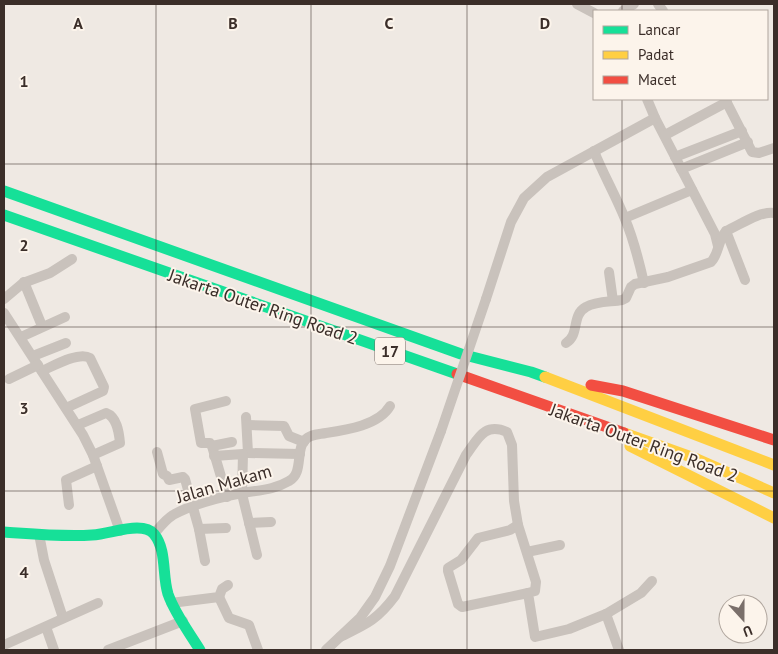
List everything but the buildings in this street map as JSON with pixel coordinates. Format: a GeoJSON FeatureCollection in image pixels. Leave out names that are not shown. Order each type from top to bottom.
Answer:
{"type":"FeatureCollection","features":[{"type":"Feature","properties":{"kind":"main road","name":"Jakarta Outer Ring Road 2"},"geometry":{"type":"LineString","coordinates":[[4,191],[461,354],[531,372],[774,465]]}},
{"type":"Feature","properties":{"kind":"main road","name":"Jakarta Outer Ring Road 2"},"geometry":{"type":"LineString","coordinates":[[4,215],[697,459],[774,493]]}},
{"type":"Feature","properties":{"kind":"main road"},"geometry":{"type":"LineString","coordinates":[[531,372],[623,391],[774,440]]}},
{"type":"Feature","properties":{"kind":"main road"},"geometry":{"type":"LineString","coordinates":[[554,409],[774,518]]}},
{"type":"Feature","properties":{"kind":"main road"},"geometry":{"type":"LineString","coordinates":[[4,532],[86,535],[140,528],[147,529],[154,534],[159,546],[166,587],[171,603],[200,650]]}},
{"type":"Feature","properties":{"kind":"street"},"geometry":{"type":"LineString","coordinates":[[577,4],[593,12]]}},
{"type":"Feature","properties":{"kind":"street"},"geometry":{"type":"LineString","coordinates":[[566,343],[574,336],[576,318],[586,307],[626,298],[635,284],[668,277],[711,262],[717,253],[716,234],[681,169],[647,100]]}},
{"type":"Feature","properties":{"kind":"street"},"geometry":{"type":"LineString","coordinates":[[665,134],[726,100],[752,152],[755,153],[774,148]]}},
{"type":"Feature","properties":{"kind":"street"},"geometry":{"type":"LineString","coordinates":[[326,650],[360,618],[375,597],[390,566],[440,431],[511,222],[524,198],[547,177],[655,118]]}},
{"type":"Feature","properties":{"kind":"street"},"geometry":{"type":"LineString","coordinates":[[675,157],[742,131]]}},
{"type":"Feature","properties":{"kind":"street"},"geometry":{"type":"LineString","coordinates":[[681,169],[748,142]]}},
{"type":"Feature","properties":{"kind":"street"},"geometry":{"type":"LineString","coordinates":[[594,151],[625,218],[637,253],[644,283]]}},
{"type":"Feature","properties":{"kind":"street"},"geometry":{"type":"LineString","coordinates":[[625,218],[692,190]]}},
{"type":"Feature","properties":{"kind":"street"},"geometry":{"type":"LineString","coordinates":[[718,246],[726,231],[774,210]]}},
{"type":"Feature","properties":{"kind":"street"},"geometry":{"type":"LineString","coordinates":[[726,231],[745,280]]}},
{"type":"Feature","properties":{"kind":"street"},"geometry":{"type":"LineString","coordinates":[[4,299],[24,282],[50,273],[72,259]]}},
{"type":"Feature","properties":{"kind":"street"},"geometry":{"type":"LineString","coordinates":[[608,272],[613,301]]}},
{"type":"Feature","properties":{"kind":"street"},"geometry":{"type":"LineString","coordinates":[[24,282],[42,326]]}},
{"type":"Feature","properties":{"kind":"street"},"geometry":{"type":"LineString","coordinates":[[4,313],[78,425],[93,455],[120,531]]}},
{"type":"Feature","properties":{"kind":"street"},"geometry":{"type":"LineString","coordinates":[[21,337],[65,317]]}},
{"type":"Feature","properties":{"kind":"street"},"geometry":{"type":"LineString","coordinates":[[9,379],[37,364],[66,343]]}},
{"type":"Feature","properties":{"kind":"street"},"geometry":{"type":"LineString","coordinates":[[37,364],[79,356],[90,358],[104,387],[103,391],[66,408]]}},
{"type":"Feature","properties":{"kind":"street"},"geometry":{"type":"LineString","coordinates":[[226,401],[195,409],[201,443],[210,443],[214,451],[227,498]]}},
{"type":"Feature","properties":{"kind":"street"},"geometry":{"type":"LineString","coordinates":[[300,454],[248,453],[246,421],[284,426],[289,436],[304,442],[312,435],[370,423],[380,418],[390,406]]}},
{"type":"Feature","properties":{"kind":"street"},"geometry":{"type":"LineString","coordinates":[[78,425],[106,412],[110,414],[116,423],[120,443],[93,455]]}},
{"type":"Feature","properties":{"kind":"street"},"geometry":{"type":"LineString","coordinates":[[340,637],[367,624],[382,613],[395,596],[466,455],[480,436],[488,429],[497,428],[507,432],[512,445],[514,501],[518,525],[536,582],[535,591],[462,607],[458,604],[448,568],[461,560],[478,538],[510,530],[518,525]]}},
{"type":"Feature","properties":{"kind":"street"},"geometry":{"type":"LineString","coordinates":[[214,451],[232,442]]}},
{"type":"Feature","properties":{"kind":"street","name":"Jalan Makam"},"geometry":{"type":"LineString","coordinates":[[154,534],[172,516],[194,507],[242,494],[265,491],[293,479],[298,470],[304,442]]}},
{"type":"Feature","properties":{"kind":"street"},"geometry":{"type":"LineString","coordinates":[[214,451],[244,454],[242,494],[257,554]]}},
{"type":"Feature","properties":{"kind":"street"},"geometry":{"type":"LineString","coordinates":[[157,452],[163,474],[170,480],[183,477],[185,479],[194,507],[205,561]]}},
{"type":"Feature","properties":{"kind":"street"},"geometry":{"type":"LineString","coordinates":[[69,505],[66,480],[97,466]]}},
{"type":"Feature","properties":{"kind":"street"},"geometry":{"type":"LineString","coordinates":[[249,523],[271,522]]}},
{"type":"Feature","properties":{"kind":"street"},"geometry":{"type":"LineString","coordinates":[[199,529],[226,528]]}},
{"type":"Feature","properties":{"kind":"street"},"geometry":{"type":"LineString","coordinates":[[39,534],[48,574],[63,618]]}},
{"type":"Feature","properties":{"kind":"street"},"geometry":{"type":"LineString","coordinates":[[527,552],[560,544]]}},
{"type":"Feature","properties":{"kind":"street"},"geometry":{"type":"LineString","coordinates":[[528,593],[535,637],[569,629],[606,614],[641,593],[652,581]]}},
{"type":"Feature","properties":{"kind":"street"},"geometry":{"type":"LineString","coordinates":[[218,596],[222,588],[228,585]]}},
{"type":"Feature","properties":{"kind":"street"},"geometry":{"type":"LineString","coordinates":[[171,603],[218,596]]}},
{"type":"Feature","properties":{"kind":"street"},"geometry":{"type":"LineString","coordinates":[[218,596],[229,618],[249,625],[247,631],[258,650]]}},
{"type":"Feature","properties":{"kind":"street"},"geometry":{"type":"LineString","coordinates":[[9,646],[63,618],[98,603]]}},
{"type":"Feature","properties":{"kind":"street"},"geometry":{"type":"LineString","coordinates":[[606,614],[619,650]]}},
{"type":"Feature","properties":{"kind":"street"},"geometry":{"type":"LineString","coordinates":[[108,650],[183,621]]}},
{"type":"Feature","properties":{"kind":"street"},"geometry":{"type":"LineString","coordinates":[[46,628],[54,650]]}},
{"type":"Feature","properties":{"kind":"traffic: fast"},"geometry":{"type":"LineString","coordinates":[[4,191],[461,354],[545,377]]}},
{"type":"Feature","properties":{"kind":"traffic: fast"},"geometry":{"type":"LineString","coordinates":[[4,215],[457,374]]}},
{"type":"Feature","properties":{"kind":"traffic: fast"},"geometry":{"type":"LineString","coordinates":[[4,532],[70,536],[98,534],[131,528],[142,528],[150,531],[154,534],[161,547],[168,594],[178,616],[200,650]]}},
{"type":"Feature","properties":{"kind":"traffic: slow"},"geometry":{"type":"LineString","coordinates":[[545,377],[774,465]]}},
{"type":"Feature","properties":{"kind":"traffic: slow"},"geometry":{"type":"LineString","coordinates":[[624,433],[697,459],[774,493]]}},
{"type":"Feature","properties":{"kind":"traffic: slow"},"geometry":{"type":"LineString","coordinates":[[630,446],[774,518]]}},
{"type":"Feature","properties":{"kind":"traffic: jam"},"geometry":{"type":"LineString","coordinates":[[457,374],[624,433]]}},
{"type":"Feature","properties":{"kind":"traffic: jam"},"geometry":{"type":"LineString","coordinates":[[591,385],[623,391],[774,440]]}}]}
